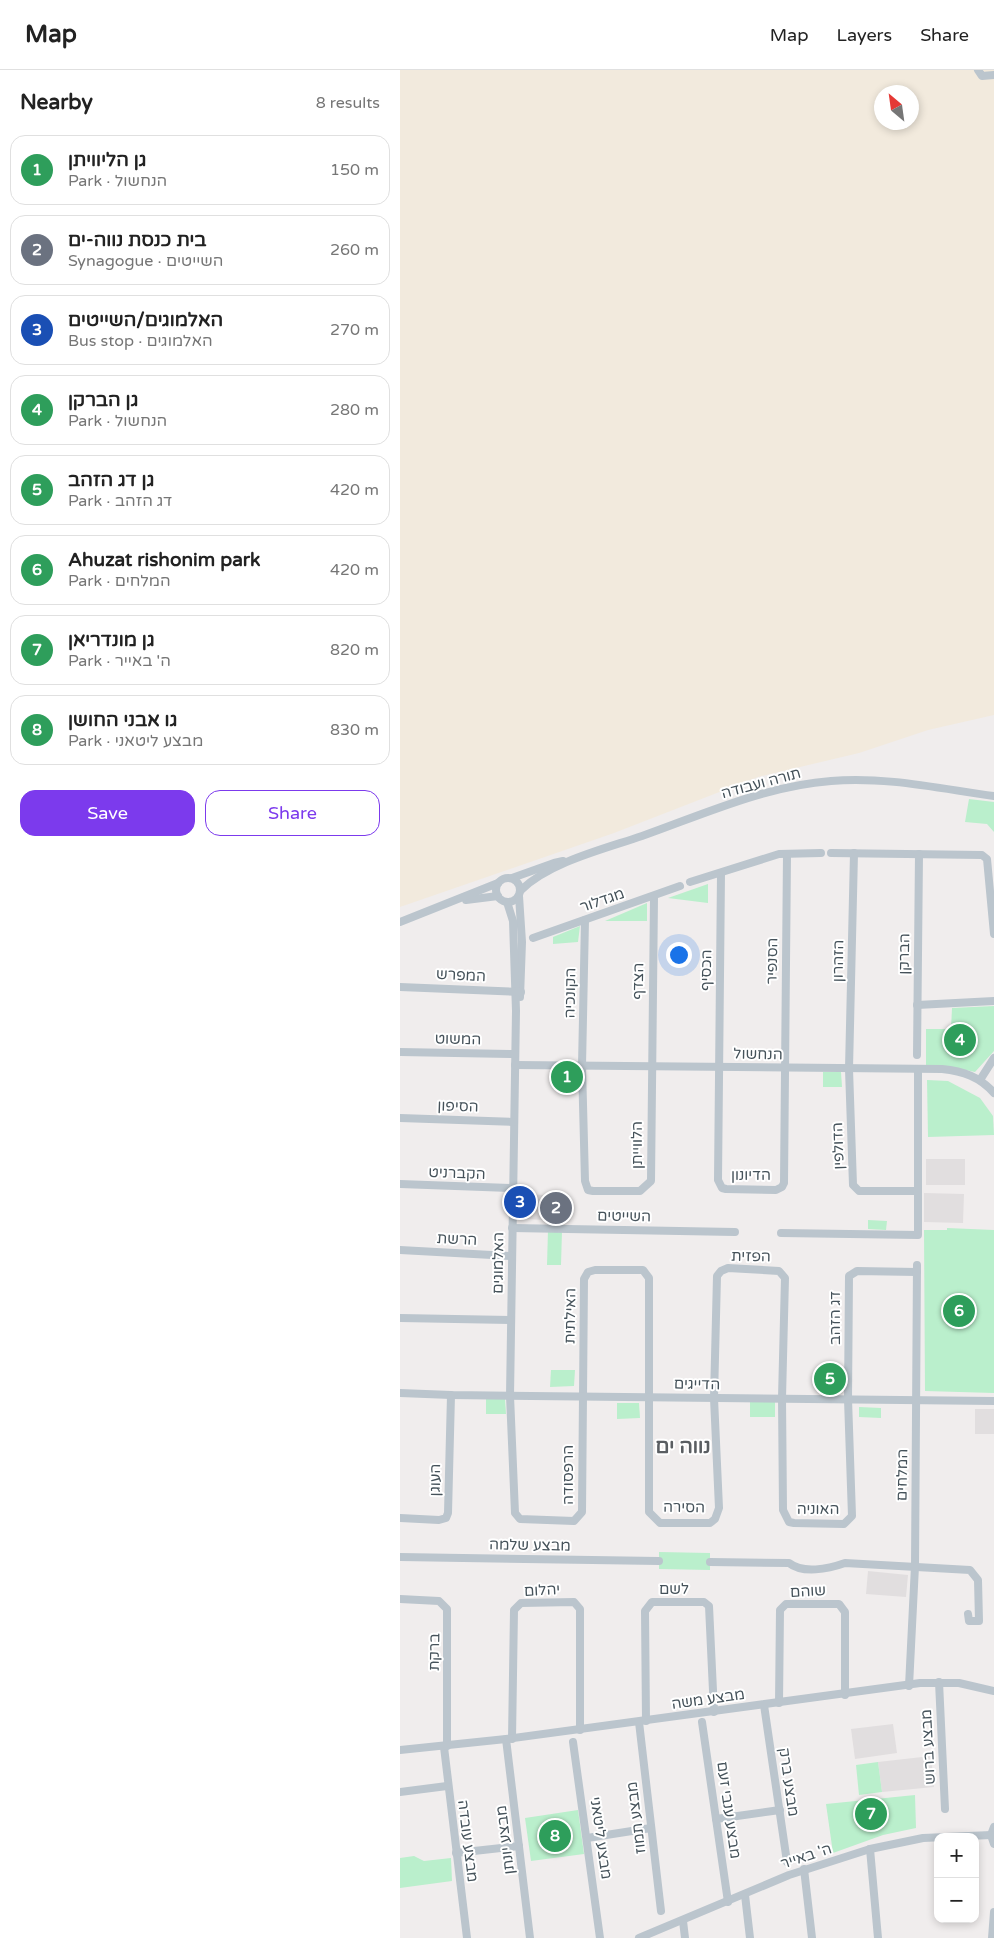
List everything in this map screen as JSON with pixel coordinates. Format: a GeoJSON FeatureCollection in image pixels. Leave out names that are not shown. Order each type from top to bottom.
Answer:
{"type":"FeatureCollection","features":[{"type":"Feature","properties":{"kind":"street"},"geometry":{"type":"LineString","coordinates":[[978,70],[982,76],[994,75]]}},
{"type":"Feature","properties":{"kind":"street","name":"תורה ועבודה"},"geometry":{"type":"LineString","coordinates":[[520,893],[528,884],[573,860],[753,796],[807,784],[834,780],[908,784],[994,796]]}},
{"type":"Feature","properties":{"kind":"street"},"geometry":{"type":"LineString","coordinates":[[690,882],[779,854],[821,853]]}},
{"type":"Feature","properties":{"kind":"street"},"geometry":{"type":"LineString","coordinates":[[831,853],[979,855],[986,858],[994,934]]}},
{"type":"Feature","properties":{"kind":"street","name":"הזהרון"},"geometry":{"type":"LineString","coordinates":[[849,1069],[854,853]]}},
{"type":"Feature","properties":{"kind":"street","name":"הסנפיר"},"geometry":{"type":"LineString","coordinates":[[784,1068],[787,854]]}},
{"type":"Feature","properties":{"kind":"street","name":"הברקן"},"geometry":{"type":"LineString","coordinates":[[917,1055],[919,854]]}},
{"type":"Feature","properties":{"kind":"street","name":"תורה ועבודה"},"geometry":{"type":"LineString","coordinates":[[512,878],[554,863],[573,860]]}},
{"type":"Feature","properties":{"kind":"street","name":"הכסיף"},"geometry":{"type":"LineString","coordinates":[[718,1067],[721,873]]}},
{"type":"Feature","properties":{"kind":"street"},"geometry":{"type":"LineString","coordinates":[[400,922],[498,884],[504,878],[512,878],[518,883],[520,893],[514,901],[507,902],[498,896],[496,890],[498,884]]}},
{"type":"Feature","properties":{"kind":"street","name":"מגדלור"},"geometry":{"type":"LineString","coordinates":[[533,938],[654,897],[680,886]]}},
{"type":"Feature","properties":{"kind":"street","name":"האלמוגים"},"geometry":{"type":"LineString","coordinates":[[510,1396],[516,1011],[522,942],[520,893]]}},
{"type":"Feature","properties":{"kind":"street"},"geometry":{"type":"LineString","coordinates":[[454,901],[498,896]]}},
{"type":"Feature","properties":{"kind":"street","name":"הצדף"},"geometry":{"type":"LineString","coordinates":[[651,1067],[654,897]]}},
{"type":"Feature","properties":{"kind":"street","name":"האלמוגים"},"geometry":{"type":"LineString","coordinates":[[507,902],[512,921],[517,992]]}},
{"type":"Feature","properties":{"kind":"street","name":"הקונכיה"},"geometry":{"type":"LineString","coordinates":[[582,1066],[585,920]]}},
{"type":"Feature","properties":{"kind":"street","name":"המפרש"},"geometry":{"type":"LineString","coordinates":[[400,987],[517,992]]}},
{"type":"Feature","properties":{"kind":"street"},"geometry":{"type":"LineString","coordinates":[[917,1005],[994,1001]]}},
{"type":"Feature","properties":{"kind":"street","name":"המשוט"},"geometry":{"type":"LineString","coordinates":[[400,1052],[515,1054]]}},
{"type":"Feature","properties":{"kind":"street"},"geometry":{"type":"LineString","coordinates":[[980,1080],[994,1058]]}},
{"type":"Feature","properties":{"kind":"street","name":"הנחשול"},"geometry":{"type":"LineString","coordinates":[[515,1065],[954,1070],[980,1080],[994,1093]]}},
{"type":"Feature","properties":{"kind":"street","name":"הלווייתן"},"geometry":{"type":"LineString","coordinates":[[582,1066],[585,1181],[588,1190],[592,1191],[640,1191],[651,1181],[651,1067]]}},
{"type":"Feature","properties":{"kind":"street","name":"הדיונון"},"geometry":{"type":"LineString","coordinates":[[718,1067],[718,1180],[722,1188],[736,1190],[776,1190],[782,1187],[784,1068]]}},
{"type":"Feature","properties":{"kind":"street","name":"הדולפין"},"geometry":{"type":"LineString","coordinates":[[849,1069],[854,1188],[859,1191],[918,1191]]}},
{"type":"Feature","properties":{"kind":"street"},"geometry":{"type":"LineString","coordinates":[[781,1233],[918,1235],[918,1069]]}},
{"type":"Feature","properties":{"kind":"street","name":"הסיפון"},"geometry":{"type":"LineString","coordinates":[[400,1118],[514,1122]]}},
{"type":"Feature","properties":{"kind":"street","name":"הקברניט"},"geometry":{"type":"LineString","coordinates":[[400,1184],[513,1188]]}},
{"type":"Feature","properties":{"kind":"street","name":"השייטים"},"geometry":{"type":"LineString","coordinates":[[512,1228],[735,1232]]}},
{"type":"Feature","properties":{"kind":"street","name":"הרשת"},"geometry":{"type":"LineString","coordinates":[[400,1250],[512,1256]]}},
{"type":"Feature","properties":{"kind":"street","name":"הפזית"},"geometry":{"type":"LineString","coordinates":[[714,1398],[717,1276],[728,1268],[778,1271],[785,1278],[782,1398]]}},
{"type":"Feature","properties":{"kind":"street","name":"דג הזהב"},"geometry":{"type":"LineString","coordinates":[[848,1399],[849,1276],[857,1271],[917,1268]]}},
{"type":"Feature","properties":{"kind":"street","name":"המלחים"},"geometry":{"type":"LineString","coordinates":[[909,1686],[916,1532],[917,1268]]}},
{"type":"Feature","properties":{"kind":"street","name":"האילתית"},"geometry":{"type":"LineString","coordinates":[[582,1396],[584,1279],[588,1272],[595,1270],[642,1270],[648,1274],[650,1282],[649,1397]]}},
{"type":"Feature","properties":{"kind":"street"},"geometry":{"type":"LineString","coordinates":[[400,1318],[511,1320]]}},
{"type":"Feature","properties":{"kind":"street","name":"הדייגים"},"geometry":{"type":"LineString","coordinates":[[400,1392],[510,1396],[994,1401]]}},
{"type":"Feature","properties":{"kind":"street","name":"העוגן"},"geometry":{"type":"LineString","coordinates":[[400,1518],[439,1520],[446,1518],[448,1513],[451,1395]]}},
{"type":"Feature","properties":{"kind":"street","name":"הרפסודה"},"geometry":{"type":"LineString","coordinates":[[510,1396],[515,1514],[524,1520],[574,1521],[582,1512],[582,1396]]}},
{"type":"Feature","properties":{"kind":"street","name":"הסירה"},"geometry":{"type":"LineString","coordinates":[[649,1397],[649,1512],[660,1523],[710,1523],[718,1513],[714,1398]]}},
{"type":"Feature","properties":{"kind":"street","name":"האוניה"},"geometry":{"type":"LineString","coordinates":[[782,1398],[783,1510],[786,1517],[794,1524],[841,1526],[852,1516],[848,1399]]}},
{"type":"Feature","properties":{"kind":"street","name":"מבצע שלמה"},"geometry":{"type":"LineString","coordinates":[[400,1557],[659,1561]]}},
{"type":"Feature","properties":{"kind":"street"},"geometry":{"type":"LineString","coordinates":[[710,1562],[788,1563],[796,1569],[831,1568],[845,1563],[970,1570],[974,1572],[978,1580],[979,1621],[969,1621],[968,1614]]}},
{"type":"Feature","properties":{"kind":"street","name":"ברקת"},"geometry":{"type":"LineString","coordinates":[[400,1599],[439,1601],[447,1609],[445,1746]]}},
{"type":"Feature","properties":{"kind":"street","name":"יהלום"},"geometry":{"type":"LineString","coordinates":[[509,1739],[514,1610],[521,1603],[574,1602],[580,1610],[580,1730]]}},
{"type":"Feature","properties":{"kind":"street","name":"לשם"},"geometry":{"type":"LineString","coordinates":[[643,1721],[645,1610],[652,1602],[704,1602],[709,1606],[714,1712]]}},
{"type":"Feature","properties":{"kind":"street","name":"שוהם"},"geometry":{"type":"LineString","coordinates":[[778,1703],[780,1610],[786,1604],[839,1604],[842,1606],[845,1612],[844,1695]]}},
{"type":"Feature","properties":{"kind":"street","name":"מבצע משה"},"geometry":{"type":"LineString","coordinates":[[400,1751],[580,1730],[939,1682],[976,1686],[994,1691]]}},
{"type":"Feature","properties":{"kind":"street","name":"מבצע ברוש"},"geometry":{"type":"LineString","coordinates":[[939,1682],[945,1809]]}},
{"type":"Feature","properties":{"kind":"street","name":"מבצע ברק"},"geometry":{"type":"LineString","coordinates":[[764,1705],[787,1862]]}},
{"type":"Feature","properties":{"kind":"street","name":"מבצע תמוז"},"geometry":{"type":"LineString","coordinates":[[643,1721],[651,1828],[661,1911]]}},
{"type":"Feature","properties":{"kind":"street","name":"מבצע ענבי זעם"},"geometry":{"type":"LineString","coordinates":[[702,1722],[728,1902]]}},
{"type":"Feature","properties":{"kind":"street","name":"מבצע יונתן"},"geometry":{"type":"LineString","coordinates":[[509,1739],[530,1938]]}},
{"type":"Feature","properties":{"kind":"street","name":"מבצע ליטאני"},"geometry":{"type":"LineString","coordinates":[[573,1742],[600,1938]]}},
{"type":"Feature","properties":{"kind":"street","name":"מבצע עובדה"},"geometry":{"type":"LineString","coordinates":[[445,1746],[448,1786],[467,1938]]}},
{"type":"Feature","properties":{"kind":"street"},"geometry":{"type":"LineString","coordinates":[[400,1792],[448,1786]]}},
{"type":"Feature","properties":{"kind":"street"},"geometry":{"type":"LineString","coordinates":[[716,1819],[780,1810]]}},
{"type":"Feature","properties":{"kind":"street"},"geometry":{"type":"LineString","coordinates":[[587,1838],[651,1828]]}},
{"type":"Feature","properties":{"kind":"street"},"geometry":{"type":"LineString","coordinates":[[992,1831],[994,1844]]}},
{"type":"Feature","properties":{"kind":"street","name":"ה' באייר"},"geometry":{"type":"LineString","coordinates":[[639,1938],[804,1869],[870,1849],[924,1838],[992,1831]]}},
{"type":"Feature","properties":{"kind":"street"},"geometry":{"type":"LineString","coordinates":[[456,1853],[519,1846]]}},
{"type":"Feature","properties":{"kind":"street"},"geometry":{"type":"LineString","coordinates":[[870,1849],[878,1938]]}},
{"type":"Feature","properties":{"kind":"street"},"geometry":{"type":"LineString","coordinates":[[804,1869],[812,1938]]}},
{"type":"Feature","properties":{"kind":"street"},"geometry":{"type":"LineString","coordinates":[[745,1895],[750,1938]]}},
{"type":"Feature","properties":{"kind":"street"},"geometry":{"type":"LineString","coordinates":[[992,1938],[994,1912]]}},
{"type":"Feature","properties":{"kind":"street"},"geometry":{"type":"LineString","coordinates":[[683,1921],[685,1938]]}},
{"type":"Feature","properties":{"kind":"shaded area"},"geometry":{"type":"Polygon","coordinates":[[[926,1159],[965,1159],[965,1185],[926,1185],[926,1159]]]}},
{"type":"Feature","properties":{"kind":"shaded area"},"geometry":{"type":"Polygon","coordinates":[[[924,1193],[964,1194],[963,1223],[924,1222],[924,1193]]]}},
{"type":"Feature","properties":{"kind":"shaded area"},"geometry":{"type":"Polygon","coordinates":[[[524,1194],[547,1195],[546,1220],[524,1219],[524,1194]]]}},
{"type":"Feature","properties":{"kind":"shaded area"},"geometry":{"type":"Polygon","coordinates":[[[975,1409],[994,1409],[994,1434],[975,1434],[975,1409]]]}},
{"type":"Feature","properties":{"kind":"shaded area"},"geometry":{"type":"Polygon","coordinates":[[[868,1571],[908,1575],[906,1597],[866,1594],[868,1571]]]}},
{"type":"Feature","properties":{"kind":"shaded area"},"geometry":{"type":"Polygon","coordinates":[[[893,1724],[897,1753],[855,1759],[851,1729],[893,1724]]]}},
{"type":"Feature","properties":{"kind":"shaded area"},"geometry":{"type":"Polygon","coordinates":[[[931,1756],[934,1787],[882,1792],[878,1762],[931,1756]]]}},
{"type":"Feature","properties":{"kind":"green space"},"geometry":{"type":"Polygon","coordinates":[[[969,799],[994,802],[994,832],[987,824],[965,822],[969,799]]]}},
{"type":"Feature","properties":{"kind":"green space"},"geometry":{"type":"Polygon","coordinates":[[[708,884],[708,903],[668,898],[708,884]]]}},
{"type":"Feature","properties":{"kind":"green space"},"geometry":{"type":"Polygon","coordinates":[[[647,903],[647,921],[605,921],[647,903]]]}},
{"type":"Feature","properties":{"kind":"green space"},"geometry":{"type":"Polygon","coordinates":[[[580,926],[578,942],[553,944],[553,937],[580,926]]]}},
{"type":"Feature","properties":{"kind":"green space"},"geometry":{"type":"Polygon","coordinates":[[[994,1006],[994,1051],[975,1072],[952,1067],[926,1066],[926,1029],[951,1029],[952,1008],[994,1006]]]}},
{"type":"Feature","properties":{"kind":"green space"},"geometry":{"type":"Polygon","coordinates":[[[556,1069],[578,1069],[577,1085],[556,1084],[556,1069]]]}},
{"type":"Feature","properties":{"kind":"green space"},"geometry":{"type":"Polygon","coordinates":[[[823,1072],[841,1072],[842,1087],[823,1087],[823,1072]]]}},
{"type":"Feature","properties":{"kind":"green space"},"geometry":{"type":"Polygon","coordinates":[[[927,1080],[948,1081],[980,1098],[993,1116],[994,1135],[928,1137],[927,1080]]]}},
{"type":"Feature","properties":{"kind":"green space"},"geometry":{"type":"Polygon","coordinates":[[[868,1220],[887,1221],[886,1230],[868,1229],[868,1220]]]}},
{"type":"Feature","properties":{"kind":"green space"},"geometry":{"type":"Polygon","coordinates":[[[947,1228],[994,1230],[994,1393],[925,1391],[924,1230],[947,1230],[947,1228]]]}},
{"type":"Feature","properties":{"kind":"green space"},"geometry":{"type":"Polygon","coordinates":[[[548,1230],[562,1231],[561,1265],[547,1265],[548,1230]]]}},
{"type":"Feature","properties":{"kind":"green space"},"geometry":{"type":"Polygon","coordinates":[[[551,1370],[575,1370],[574,1386],[550,1387],[551,1370]]]}},
{"type":"Feature","properties":{"kind":"green space"},"geometry":{"type":"Polygon","coordinates":[[[820,1372],[839,1372],[839,1385],[820,1386],[820,1372]]]}},
{"type":"Feature","properties":{"kind":"green space"},"geometry":{"type":"Polygon","coordinates":[[[486,1399],[505,1399],[506,1414],[486,1414],[486,1399]]]}},
{"type":"Feature","properties":{"kind":"green space"},"geometry":{"type":"Polygon","coordinates":[[[750,1402],[775,1402],[775,1417],[750,1417],[750,1402]]]}},
{"type":"Feature","properties":{"kind":"green space"},"geometry":{"type":"Polygon","coordinates":[[[617,1403],[639,1403],[640,1418],[617,1419],[617,1403]]]}},
{"type":"Feature","properties":{"kind":"green space"},"geometry":{"type":"Polygon","coordinates":[[[859,1407],[881,1408],[881,1418],[859,1417],[859,1407]]]}},
{"type":"Feature","properties":{"kind":"green space"},"geometry":{"type":"Polygon","coordinates":[[[659,1552],[710,1553],[710,1570],[659,1569],[659,1552]]]}},
{"type":"Feature","properties":{"kind":"green space"},"geometry":{"type":"Polygon","coordinates":[[[878,1762],[882,1792],[859,1795],[856,1765],[878,1762]]]}},
{"type":"Feature","properties":{"kind":"green space"},"geometry":{"type":"Polygon","coordinates":[[[915,1795],[916,1828],[883,1835],[833,1853],[826,1804],[915,1795]]]}},
{"type":"Feature","properties":{"kind":"green space"},"geometry":{"type":"Polygon","coordinates":[[[578,1810],[584,1854],[531,1861],[525,1818],[578,1810]]]}},
{"type":"Feature","properties":{"kind":"green space"},"geometry":{"type":"Polygon","coordinates":[[[414,1856],[424,1861],[451,1858],[452,1881],[400,1888],[400,1858],[414,1856]]]}},
{"type":"Feature","properties":{"kind":"sand"},"geometry":{"type":"Polygon","coordinates":[[[400,70],[994,70],[994,715],[928,730],[859,753],[758,777],[614,833],[400,907],[400,70]]]}},
{"type":"Feature","properties":{"kind":"place","name":"גן הברקן"},"geometry":{"type":"Point","coordinates":[960,1040]}},
{"type":"Feature","properties":{"kind":"place","name":"גן הליוויתן"},"geometry":{"type":"Point","coordinates":[567,1077]}},
{"type":"Feature","properties":{"kind":"place","name":"האלמוגים/השייטים"},"geometry":{"type":"Point","coordinates":[520,1202]}},
{"type":"Feature","properties":{"kind":"place","name":"בית כנסת נווה-ים"},"geometry":{"type":"Point","coordinates":[556,1208]}},
{"type":"Feature","properties":{"kind":"place","name":"Ahuzat rishonim park"},"geometry":{"type":"Point","coordinates":[959,1311]}},
{"type":"Feature","properties":{"kind":"place","name":"גן דג הזהב"},"geometry":{"type":"Point","coordinates":[830,1379]}},
{"type":"Feature","properties":{"kind":"place","name":"גן מונדריאן"},"geometry":{"type":"Point","coordinates":[871,1814]}},
{"type":"Feature","properties":{"kind":"place","name":"גו אבני החושן"},"geometry":{"type":"Point","coordinates":[555,1836]}},
{"type":"Feature","properties":{"kind":"district","name":"נווה ים"},"geometry":{"type":"Point","coordinates":[683,1446]}}]}
